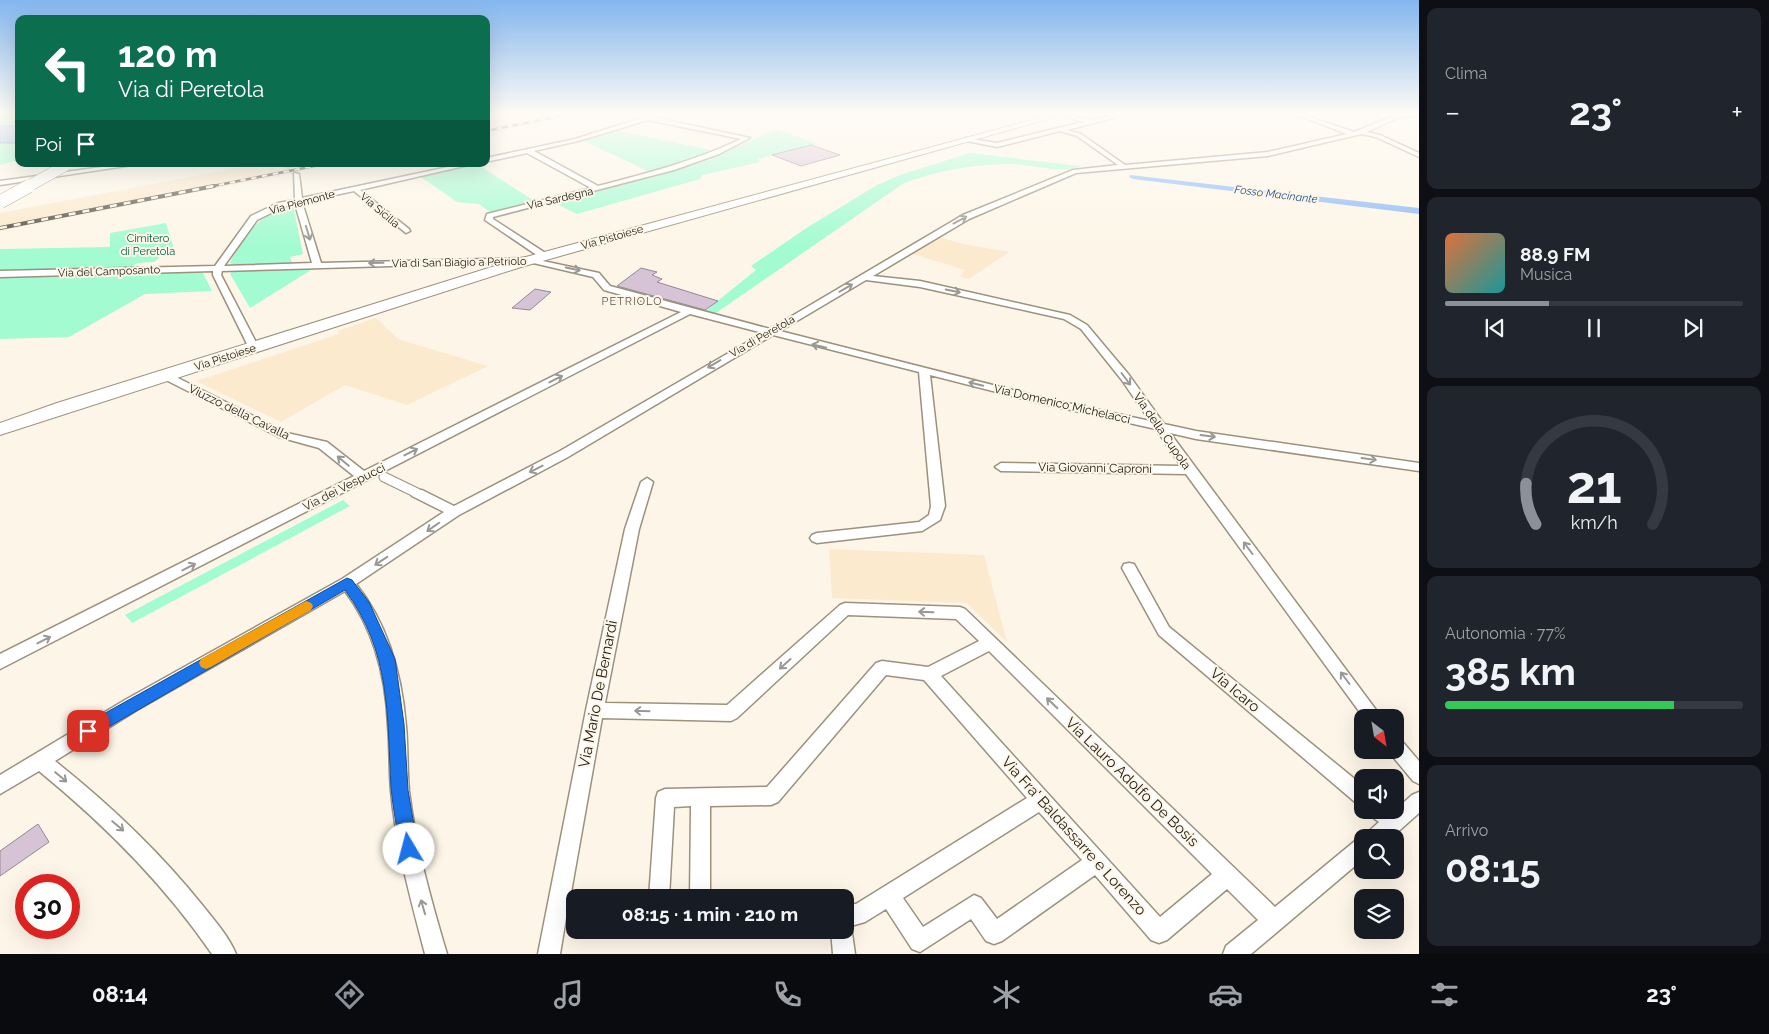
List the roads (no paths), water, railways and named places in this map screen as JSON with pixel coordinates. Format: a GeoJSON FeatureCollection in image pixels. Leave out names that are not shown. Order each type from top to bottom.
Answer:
{"type":"FeatureCollection","features":[{"type":"Feature","properties":{"kind":"highway"},"geometry":{"type":"LineString","coordinates":[[0,194],[47,167]]}},
{"type":"Feature","properties":{"kind":"highway"},"geometry":{"type":"LineString","coordinates":[[0,202],[63,167]]}},
{"type":"Feature","properties":{"kind":"main road","name":"Via Pistoiese"},"geometry":{"type":"LineString","coordinates":[[0,429],[91,402],[166,376],[537,258],[897,159]]}},
{"type":"Feature","properties":{"kind":"street"},"geometry":{"type":"LineString","coordinates":[[543,159],[599,189]]}},
{"type":"Feature","properties":{"kind":"street","name":"Via Sardegna"},"geometry":{"type":"LineString","coordinates":[[537,258],[490,220],[490,216],[599,189],[702,159]]}},
{"type":"Feature","properties":{"kind":"street"},"geometry":{"type":"LineString","coordinates":[[1112,159],[1123,166]]}},
{"type":"Feature","properties":{"kind":"street","name":"Via di Peretola"},"geometry":{"type":"LineString","coordinates":[[0,785],[131,705],[347,583],[454,512],[564,454],[966,217],[1075,171],[1218,159]]}},
{"type":"Feature","properties":{"kind":"street"},"geometry":{"type":"LineString","coordinates":[[0,183],[115,167]]}},
{"type":"Feature","properties":{"kind":"street","name":"Via Piemonte"},"geometry":{"type":"LineString","coordinates":[[218,268],[254,218],[276,207],[354,188],[456,167]]}},
{"type":"Feature","properties":{"kind":"street"},"geometry":{"type":"LineString","coordinates":[[296,174],[298,201],[317,265]]}},
{"type":"Feature","properties":{"kind":"street","name":"Via Sicilia"},"geometry":{"type":"LineString","coordinates":[[354,188],[406,231]]}},
{"type":"Feature","properties":{"kind":"street","name":"Via di San Biagio a Petriolo"},"geometry":{"type":"LineString","coordinates":[[218,268],[537,258],[596,275],[607,288],[767,333]]}},
{"type":"Feature","properties":{"kind":"street"},"geometry":{"type":"LineString","coordinates":[[218,268],[217,275],[254,348]]}},
{"type":"Feature","properties":{"kind":"street","name":"Via del Camposanto"},"geometry":{"type":"LineString","coordinates":[[0,274],[218,268]]}},
{"type":"Feature","properties":{"kind":"street","name":"Via della Cupola"},"geometry":{"type":"LineString","coordinates":[[864,277],[959,293],[1058,315],[1076,322],[1096,340],[1367,709]]}},
{"type":"Feature","properties":{"kind":"street","name":"Via dei Vespucci"},"geometry":{"type":"LineString","coordinates":[[0,662],[688,312]]}},
{"type":"Feature","properties":{"kind":"street","name":"Via Domenico Michelacci"},"geometry":{"type":"LineString","coordinates":[[767,333],[924,372],[1196,435],[1419,466]]}},
{"type":"Feature","properties":{"kind":"street"},"geometry":{"type":"LineString","coordinates":[[818,538],[922,526],[935,517],[938,506],[924,372]]}},
{"type":"Feature","properties":{"kind":"street","name":"Viuzzo della Cavalla"},"geometry":{"type":"LineString","coordinates":[[166,376],[283,435],[323,445],[363,477]]}},
{"type":"Feature","properties":{"kind":"street","name":"Via Giovanni Caproni"},"geometry":{"type":"LineString","coordinates":[[1001,467],[1190,470]]}},
{"type":"Feature","properties":{"kind":"street"},"geometry":{"type":"LineString","coordinates":[[384,477],[454,512]]}},
{"type":"Feature","properties":{"kind":"street","name":"Via Mario De Bernardi"},"geometry":{"type":"LineString","coordinates":[[569,889],[595,710],[632,529],[647,482]]}},
{"type":"Feature","properties":{"kind":"street","name":"Via Icaro"},"geometry":{"type":"LineString","coordinates":[[1128,568],[1164,631],[1354,789]]}},
{"type":"Feature","properties":{"kind":"street"},"geometry":{"type":"LineString","coordinates":[[347,583],[364,605],[387,659],[397,724],[400,790],[412,868],[436,954]]}},
{"type":"Feature","properties":{"kind":"street","name":"Via Lauro Adolfo De Bosis"},"geometry":{"type":"LineString","coordinates":[[595,710],[731,713],[845,610],[960,613],[1274,921]]}},
{"type":"Feature","properties":{"kind":"street"},"geometry":{"type":"LineString","coordinates":[[660,889],[665,798],[771,796],[882,668],[930,674],[990,642]]}},
{"type":"Feature","properties":{"kind":"street","name":"Via Fra' Baldassarre e Lorenzo"},"geometry":{"type":"LineString","coordinates":[[930,674],[1159,932],[1227,875]]}},
{"type":"Feature","properties":{"kind":"street"},"geometry":{"type":"LineString","coordinates":[[1404,757],[1419,775]]}},
{"type":"Feature","properties":{"kind":"street"},"geometry":{"type":"LineString","coordinates":[[40,761],[125,832],[194,910],[225,954]]}},
{"type":"Feature","properties":{"kind":"street"},"geometry":{"type":"LineString","coordinates":[[700,889],[701,797]]}},
{"type":"Feature","properties":{"kind":"street"},"geometry":{"type":"LineString","coordinates":[[854,915],[858,915],[889,896],[1041,800]]}},
{"type":"Feature","properties":{"kind":"street"},"geometry":{"type":"LineString","coordinates":[[1404,808],[1419,801]]}},
{"type":"Feature","properties":{"kind":"street"},"geometry":{"type":"LineString","coordinates":[[1234,954],[1354,855]]}},
{"type":"Feature","properties":{"kind":"street"},"geometry":{"type":"LineString","coordinates":[[889,896],[920,941],[974,906],[994,933],[1097,862]]}},
{"type":"Feature","properties":{"kind":"street","name":"Via Mario De Bernardi"},"geometry":{"type":"LineString","coordinates":[[549,954],[566,908]]}},
{"type":"Feature","properties":{"kind":"street"},"geometry":{"type":"LineString","coordinates":[[843,939],[844,954]]}},
{"type":"Feature","properties":{"kind":"waterway","name":"Fosso Macinante"},"geometry":{"type":"LineString","coordinates":[[1133,177],[1419,211]]}},
{"type":"Feature","properties":{"kind":"tunnel"},"geometry":{"type":"LineString","coordinates":[[289,167],[296,174]]}},
{"type":"Feature","properties":{"kind":"railway"},"geometry":{"type":"LineString","coordinates":[[208,187],[309,167]]}},
{"type":"Feature","properties":{"kind":"railway"},"geometry":{"type":"LineString","coordinates":[[0,228],[214,186]]}},
{"type":"Feature","properties":{"kind":"district","name":"PETRIOLO"},"geometry":{"type":"Point","coordinates":[632,301]}},
{"type":"Feature","properties":{"kind":"park label","name":"Cimitero di Peretola"},"geometry":{"type":"Point","coordinates":[148,244]}}]}
